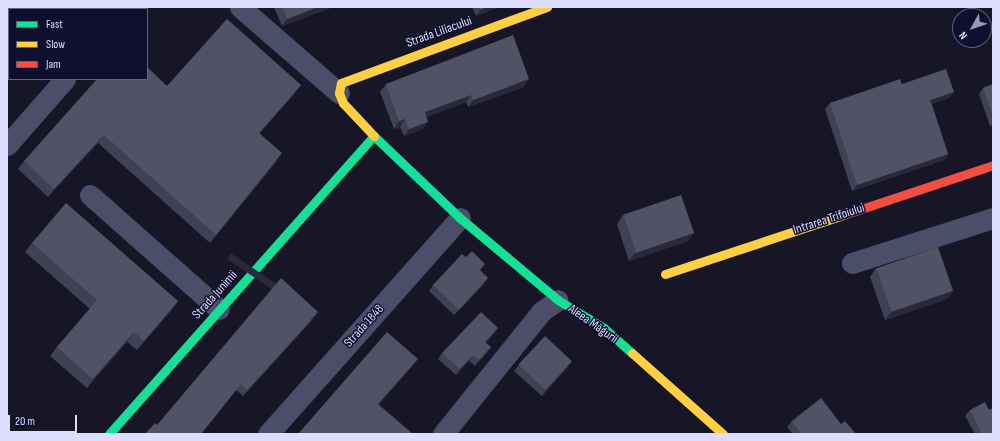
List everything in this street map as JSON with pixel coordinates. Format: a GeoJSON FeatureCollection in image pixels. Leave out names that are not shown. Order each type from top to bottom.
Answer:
{"type":"FeatureCollection","features":[{"type":"Feature","properties":{"kind":"street"},"geometry":{"type":"LineString","coordinates":[[240,7],[339,93],[343,103],[375,137],[460,218],[558,300]]}},
{"type":"Feature","properties":{"kind":"street","name":"Strada Liliacului"},"geometry":{"type":"LineString","coordinates":[[339,93],[341,83],[547,7]]}},
{"type":"Feature","properties":{"kind":"street"},"geometry":{"type":"LineString","coordinates":[[7,145],[64,80]]}},
{"type":"Feature","properties":{"kind":"street","name":"Strada Junimii"},"geometry":{"type":"LineString","coordinates":[[109,434],[219,309],[375,137]]}},
{"type":"Feature","properties":{"kind":"street","name":"Intrarea Trifoiului"},"geometry":{"type":"LineString","coordinates":[[665,274],[993,165]]}},
{"type":"Feature","properties":{"kind":"street"},"geometry":{"type":"LineString","coordinates":[[90,195],[219,309]]}},
{"type":"Feature","properties":{"kind":"street","name":"Strada 1848"},"geometry":{"type":"LineString","coordinates":[[268,434],[460,218]]}},
{"type":"Feature","properties":{"kind":"street"},"geometry":{"type":"LineString","coordinates":[[852,263],[993,218]]}},
{"type":"Feature","properties":{"kind":"street","name":"Aleea Măgurii"},"geometry":{"type":"LineString","coordinates":[[444,434],[542,311],[558,300],[604,328],[723,434]]}},
{"type":"Feature","properties":{"kind":"building"},"geometry":{"type":"Polygon","coordinates":[[[7,7],[36,8],[8,8],[8,30],[7,7]]]}},
{"type":"Feature","properties":{"kind":"building"},"geometry":{"type":"Polygon","coordinates":[[[283,7],[318,7],[287,19],[283,7]]]}},
{"type":"Feature","properties":{"kind":"building"},"geometry":{"type":"Polygon","coordinates":[[[479,7],[487,7],[480,10],[479,7]]]}},
{"type":"Feature","properties":{"kind":"building"},"geometry":{"type":"Polygon","coordinates":[[[227,19],[301,85],[259,133],[282,153],[216,235],[104,135],[54,189],[24,161],[96,80],[148,80],[148,68],[167,86],[227,19]]]}},
{"type":"Feature","properties":{"kind":"building"},"geometry":{"type":"Polygon","coordinates":[[[513,35],[529,79],[473,100],[471,95],[425,112],[428,122],[409,129],[405,119],[399,121],[386,84],[513,35]]]}},
{"type":"Feature","properties":{"kind":"building"},"geometry":{"type":"Polygon","coordinates":[[[946,69],[954,92],[930,100],[948,154],[857,185],[830,103],[900,79],[902,84],[946,69]]]}},
{"type":"Feature","properties":{"kind":"building"},"geometry":{"type":"Polygon","coordinates":[[[993,84],[993,115],[983,88],[993,84]]]}},
{"type":"Feature","properties":{"kind":"building"},"geometry":{"type":"Polygon","coordinates":[[[681,195],[694,233],[636,253],[623,215],[681,195]]]}},
{"type":"Feature","properties":{"kind":"building"},"geometry":{"type":"Polygon","coordinates":[[[66,203],[178,301],[144,341],[134,332],[93,379],[57,347],[97,300],[32,243],[66,203]]]}},
{"type":"Feature","properties":{"kind":"building"},"geometry":{"type":"Polygon","coordinates":[[[938,247],[953,290],[892,312],[877,268],[938,247]]]}},
{"type":"Feature","properties":{"kind":"building"},"geometry":{"type":"Polygon","coordinates":[[[472,251],[485,264],[480,270],[488,278],[459,310],[433,285],[462,254],[466,257],[472,251]]]}},
{"type":"Feature","properties":{"kind":"building"},"geometry":{"type":"Polygon","coordinates":[[[281,278],[318,312],[247,390],[241,384],[201,434],[145,434],[155,423],[157,425],[281,278]]]}},
{"type":"Feature","properties":{"kind":"building"},"geometry":{"type":"Polygon","coordinates":[[[481,312],[498,328],[485,342],[491,347],[479,360],[473,355],[460,369],[442,353],[481,312]]]}},
{"type":"Feature","properties":{"kind":"building"},"geometry":{"type":"Polygon","coordinates":[[[387,332],[418,359],[378,404],[413,434],[298,434],[387,332]]]}},
{"type":"Feature","properties":{"kind":"building"},"geometry":{"type":"Polygon","coordinates":[[[545,336],[572,361],[545,390],[518,365],[545,336]]]}},
{"type":"Feature","properties":{"kind":"building"},"geometry":{"type":"Polygon","coordinates":[[[821,398],[841,424],[845,421],[856,434],[802,434],[792,421],[821,398]]]}},
{"type":"Feature","properties":{"kind":"building"},"geometry":{"type":"Polygon","coordinates":[[[985,402],[989,410],[993,408],[993,434],[982,434],[970,410],[985,402]]]}},
{"type":"Feature","properties":{"kind":"traffic: fast"},"geometry":{"type":"LineString","coordinates":[[109,434],[374,136]]}},
{"type":"Feature","properties":{"kind":"traffic: fast"},"geometry":{"type":"LineString","coordinates":[[375,137],[460,218],[558,300],[604,328],[632,353]]}},
{"type":"Feature","properties":{"kind":"traffic: slow"},"geometry":{"type":"LineString","coordinates":[[374,136],[343,103],[339,93],[341,83],[547,7]]}},
{"type":"Feature","properties":{"kind":"traffic: slow"},"geometry":{"type":"LineString","coordinates":[[665,274],[840,216]]}},
{"type":"Feature","properties":{"kind":"traffic: slow"},"geometry":{"type":"LineString","coordinates":[[632,353],[723,434]]}},
{"type":"Feature","properties":{"kind":"traffic: jam"},"geometry":{"type":"LineString","coordinates":[[840,216],[993,165]]}}]}
